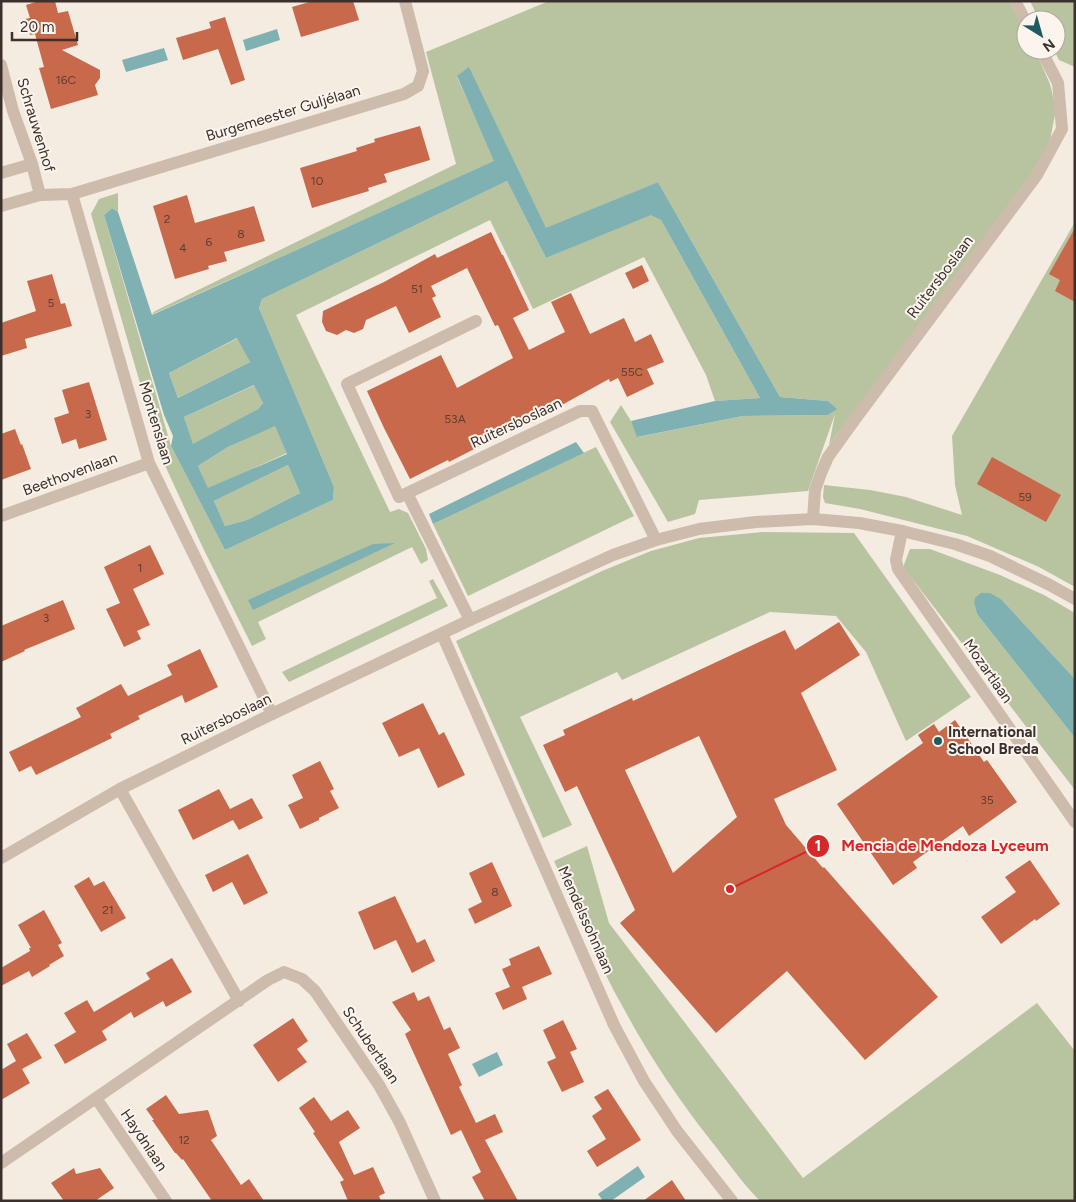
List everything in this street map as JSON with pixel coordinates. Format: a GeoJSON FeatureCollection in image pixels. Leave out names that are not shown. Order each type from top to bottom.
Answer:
{"type":"FeatureCollection","features":[{"type":"Feature","properties":{"kind":"street","name":"Burgemeester Guljélaan"},"geometry":{"type":"LineString","coordinates":[[72,194],[404,94],[418,86],[422,71],[405,1]]}},
{"type":"Feature","properties":{"kind":"street","name":"Ruitersboslaan"},"geometry":{"type":"LineString","coordinates":[[813,519],[815,490],[828,457],[1037,175],[1062,128],[1058,83],[1046,60]]}},
{"type":"Feature","properties":{"kind":"street","name":"Schrauwenhof"},"geometry":{"type":"LineString","coordinates":[[1,65],[13,111],[32,164],[40,195]]}},
{"type":"Feature","properties":{"kind":"street"},"geometry":{"type":"LineString","coordinates":[[1,173],[32,164]]}},
{"type":"Feature","properties":{"kind":"street"},"geometry":{"type":"LineString","coordinates":[[1,206],[40,195],[72,194]]}},
{"type":"Feature","properties":{"kind":"street","name":"Montenslaan"},"geometry":{"type":"LineString","coordinates":[[72,194],[149,463],[272,714]]}},
{"type":"Feature","properties":{"kind":"street"},"geometry":{"type":"LineString","coordinates":[[470,620],[407,493],[400,497],[347,384],[476,321]]}},
{"type":"Feature","properties":{"kind":"street","name":"Ruitersboslaan"},"geometry":{"type":"LineString","coordinates":[[407,493],[580,411],[592,411],[656,540]]}},
{"type":"Feature","properties":{"kind":"street","name":"Beethovenlaan"},"geometry":{"type":"LineString","coordinates":[[1,516],[149,463]]}},
{"type":"Feature","properties":{"kind":"street","name":"Ruitersboslaan"},"geometry":{"type":"LineString","coordinates":[[1,858],[120,789],[470,620],[613,555],[656,540],[699,529],[756,522],[813,519],[902,531],[955,544],[990,556],[1075,599]]}},
{"type":"Feature","properties":{"kind":"street","name":"Mozartlaan"},"geometry":{"type":"LineString","coordinates":[[902,531],[896,560],[898,569],[1075,822]]}},
{"type":"Feature","properties":{"kind":"street","name":"Mendelssohnlaan"},"geometry":{"type":"LineString","coordinates":[[442,634],[614,1025],[644,1081],[677,1130],[732,1201]]}},
{"type":"Feature","properties":{"kind":"street"},"geometry":{"type":"LineString","coordinates":[[120,789],[239,1001]]}},
{"type":"Feature","properties":{"kind":"street","name":"Schubertlaan"},"geometry":{"type":"LineString","coordinates":[[1,1164],[268,980],[284,972],[302,979],[315,991],[379,1085],[400,1123],[435,1201]]}},
{"type":"Feature","properties":{"kind":"street","name":"Haydnlaan"},"geometry":{"type":"LineString","coordinates":[[96,1098],[166,1201]]}},
{"type":"Feature","properties":{"kind":"green space"},"geometry":{"type":"Polygon","coordinates":[[[549,1],[1009,1],[1016,14],[1016,60],[1039,60],[1050,84],[1056,109],[1050,141],[1029,179],[829,445],[835,414],[808,491],[699,500],[695,514],[668,522],[610,422],[621,405],[638,437],[743,416],[828,415],[836,409],[828,401],[780,397],[658,182],[546,229],[469,68],[457,77],[495,161],[151,315],[155,311],[456,164],[426,52],[549,1]]]}},
{"type":"Feature","properties":{"kind":"green space"},"geometry":{"type":"Polygon","coordinates":[[[1030,1],[1075,1],[1075,67],[1059,60],[1066,60],[1066,10],[1034,10],[1030,1]]]}},
{"type":"Feature","properties":{"kind":"green space"},"geometry":{"type":"Polygon","coordinates":[[[507,181],[546,258],[652,214],[661,220],[760,398],[715,401],[706,375],[644,257],[533,309],[490,220],[296,315],[390,512],[399,509],[408,513],[426,549],[428,560],[421,564],[412,547],[258,622],[266,639],[252,646],[203,548],[162,459],[91,214],[99,199],[118,193],[118,212],[112,208],[104,215],[171,446],[225,550],[333,500],[334,487],[259,308],[262,299],[507,181]]]}},
{"type":"Feature","properties":{"kind":"green space"},"geometry":{"type":"Polygon","coordinates":[[[1075,222],[1075,587],[1039,567],[967,536],[860,509],[825,503],[823,497],[824,485],[870,490],[906,497],[962,515],[955,485],[952,436],[1075,222]]]}},
{"type":"Feature","properties":{"kind":"green space"},"geometry":{"type":"Polygon","coordinates":[[[238,338],[250,362],[178,398],[169,373],[238,338]]]}},
{"type":"Feature","properties":{"kind":"green space"},"geometry":{"type":"Polygon","coordinates":[[[255,385],[263,403],[258,409],[193,445],[184,417],[255,385]]]}},
{"type":"Feature","properties":{"kind":"green space"},"geometry":{"type":"Polygon","coordinates":[[[275,425],[287,453],[208,489],[198,466],[228,447],[275,425]]]}},
{"type":"Feature","properties":{"kind":"green space"},"geometry":{"type":"Polygon","coordinates":[[[596,447],[634,516],[468,596],[433,524],[596,447]]]}},
{"type":"Feature","properties":{"kind":"green space"},"geometry":{"type":"Polygon","coordinates":[[[288,465],[300,493],[247,520],[225,526],[214,501],[288,465]]]}},
{"type":"Feature","properties":{"kind":"green space"},"geometry":{"type":"Polygon","coordinates":[[[763,532],[854,533],[971,697],[906,741],[866,652],[836,616],[770,612],[622,680],[617,672],[520,717],[572,825],[543,838],[456,641],[602,571],[651,551],[699,538],[763,532]]]}},
{"type":"Feature","properties":{"kind":"green space"},"geometry":{"type":"Polygon","coordinates":[[[910,549],[930,549],[1000,575],[1044,595],[1075,613],[1075,679],[1002,600],[974,603],[977,614],[1075,738],[1075,790],[903,567],[910,549]]]}},
{"type":"Feature","properties":{"kind":"green space"},"geometry":{"type":"Polygon","coordinates":[[[433,579],[448,606],[289,682],[282,672],[437,598],[429,581],[433,579]]]}},
{"type":"Feature","properties":{"kind":"green space"},"geometry":{"type":"Polygon","coordinates":[[[587,846],[609,923],[803,1178],[1037,1003],[1075,1051],[1075,1201],[760,1201],[741,1180],[676,1094],[644,1044],[605,973],[554,861],[587,846]]]}},
{"type":"Feature","properties":{"kind":"water"},"geometry":{"type":"Polygon","coordinates":[[[277,29],[280,40],[246,51],[243,40],[277,29]]]}},
{"type":"Feature","properties":{"kind":"water"},"geometry":{"type":"Polygon","coordinates":[[[164,48],[168,60],[126,72],[122,60],[164,48]]]}},
{"type":"Feature","properties":{"kind":"water"},"geometry":{"type":"Polygon","coordinates":[[[469,67],[546,228],[658,182],[780,397],[828,401],[837,409],[828,415],[743,416],[637,437],[631,421],[715,401],[760,398],[661,220],[651,215],[546,258],[507,181],[262,299],[259,308],[334,487],[333,500],[225,550],[171,446],[173,436],[164,415],[104,215],[112,208],[118,212],[152,315],[494,161],[457,76],[469,67]],[[237,338],[169,373],[178,398],[250,362],[237,338]],[[254,385],[184,417],[193,444],[258,409],[263,403],[254,385]],[[275,426],[228,447],[198,466],[208,488],[287,454],[275,426]],[[288,465],[214,501],[225,526],[247,520],[300,493],[288,465]]]}},
{"type":"Feature","properties":{"kind":"water"},"geometry":{"type":"Polygon","coordinates":[[[576,442],[584,453],[433,524],[429,514],[576,442]]]}},
{"type":"Feature","properties":{"kind":"water"},"geometry":{"type":"Polygon","coordinates":[[[395,543],[253,610],[248,600],[373,544],[395,543]]]}},
{"type":"Feature","properties":{"kind":"water"},"geometry":{"type":"Polygon","coordinates":[[[981,593],[990,593],[1002,600],[1075,679],[1075,738],[977,614],[974,603],[975,598],[981,593]]]}},
{"type":"Feature","properties":{"kind":"water"},"geometry":{"type":"Polygon","coordinates":[[[497,1052],[503,1065],[479,1077],[472,1064],[497,1052]]]}},
{"type":"Feature","properties":{"kind":"water"},"geometry":{"type":"Polygon","coordinates":[[[638,1166],[645,1177],[611,1201],[603,1201],[598,1194],[638,1166]]]}},
{"type":"Feature","properties":{"kind":"building"},"geometry":{"type":"Polygon","coordinates":[[[39,1],[55,1],[58,13],[68,11],[78,45],[62,50],[100,70],[100,78],[95,85],[98,95],[51,109],[39,68],[44,67],[35,34],[30,35],[25,19],[30,18],[26,5],[39,1]]]}},
{"type":"Feature","properties":{"kind":"building"},"geometry":{"type":"Polygon","coordinates":[[[313,1],[353,1],[359,20],[301,37],[292,7],[313,1]]]}},
{"type":"Feature","properties":{"kind":"building"},"geometry":{"type":"Polygon","coordinates":[[[225,17],[245,80],[231,85],[218,49],[183,60],[176,38],[211,28],[209,22],[225,17]]]}},
{"type":"Feature","properties":{"kind":"building"},"geometry":{"type":"Polygon","coordinates":[[[420,126],[430,160],[384,174],[387,182],[368,188],[369,191],[312,208],[300,168],[357,151],[356,148],[375,142],[374,139],[420,126]]]}},
{"type":"Feature","properties":{"kind":"building"},"geometry":{"type":"Polygon","coordinates":[[[187,195],[195,223],[254,206],[265,241],[224,252],[227,261],[208,266],[209,269],[175,279],[153,206],[187,195]]]}},
{"type":"Feature","properties":{"kind":"building"},"geometry":{"type":"Polygon","coordinates":[[[1075,228],[1075,302],[1055,291],[1060,280],[1049,274],[1075,228]]]}},
{"type":"Feature","properties":{"kind":"building"},"geometry":{"type":"Polygon","coordinates":[[[491,232],[529,310],[513,318],[529,350],[565,332],[551,302],[571,293],[590,334],[624,318],[635,342],[651,334],[664,362],[647,369],[654,384],[627,397],[618,378],[610,382],[609,379],[560,406],[507,430],[508,433],[410,479],[367,391],[441,355],[457,388],[513,358],[498,325],[495,326],[467,268],[431,286],[436,296],[432,298],[441,317],[409,333],[396,306],[366,320],[363,329],[354,333],[346,330],[337,335],[326,331],[322,322],[323,311],[384,282],[435,254],[437,258],[491,232]]]}},
{"type":"Feature","properties":{"kind":"building"},"geometry":{"type":"Polygon","coordinates":[[[642,265],[649,281],[633,289],[625,273],[642,265]]]}},
{"type":"Feature","properties":{"kind":"building"},"geometry":{"type":"Polygon","coordinates":[[[52,274],[61,304],[65,303],[72,326],[25,339],[27,348],[1,356],[1,323],[36,311],[27,281],[52,274]]]}},
{"type":"Feature","properties":{"kind":"building"},"geometry":{"type":"Polygon","coordinates":[[[89,382],[107,440],[79,449],[76,439],[62,444],[54,418],[69,413],[62,390],[89,382]]]}},
{"type":"Feature","properties":{"kind":"building"},"geometry":{"type":"Polygon","coordinates":[[[15,429],[31,469],[1,480],[1,434],[15,429]]]}},
{"type":"Feature","properties":{"kind":"building"},"geometry":{"type":"Polygon","coordinates":[[[992,457],[1061,495],[1046,522],[977,484],[992,457]]]}},
{"type":"Feature","properties":{"kind":"building"},"geometry":{"type":"Polygon","coordinates":[[[150,545],[164,574],[133,589],[150,625],[137,631],[141,639],[124,647],[106,609],[120,603],[104,567],[150,545]]]}},
{"type":"Feature","properties":{"kind":"building"},"geometry":{"type":"Polygon","coordinates":[[[63,600],[75,629],[24,650],[1,662],[1,626],[63,600]]]}},
{"type":"Feature","properties":{"kind":"building"},"geometry":{"type":"Polygon","coordinates":[[[839,622],[860,655],[801,693],[837,770],[774,799],[786,825],[938,997],[865,1060],[787,971],[716,1033],[620,923],[635,910],[577,786],[565,792],[543,745],[565,735],[563,730],[632,698],[633,701],[785,630],[795,650],[839,622]],[[699,736],[625,770],[673,873],[737,817],[699,736]]]}},
{"type":"Feature","properties":{"kind":"building"},"geometry":{"type":"Polygon","coordinates":[[[200,649],[218,687],[185,703],[182,695],[138,716],[140,719],[110,734],[112,738],[36,775],[31,766],[19,772],[9,752],[81,717],[76,708],[121,684],[128,696],[172,675],[167,665],[200,649]]]}},
{"type":"Feature","properties":{"kind":"building"},"geometry":{"type":"Polygon","coordinates":[[[423,703],[439,735],[444,732],[465,775],[438,788],[419,748],[399,757],[382,723],[423,703]]]}},
{"type":"Feature","properties":{"kind":"building"},"geometry":{"type":"Polygon","coordinates":[[[955,720],[984,762],[987,760],[1017,802],[969,836],[963,826],[913,862],[917,868],[893,885],[837,804],[923,743],[918,735],[934,724],[939,732],[955,720]]]}},
{"type":"Feature","properties":{"kind":"building"},"geometry":{"type":"Polygon","coordinates":[[[320,761],[334,789],[330,791],[339,808],[300,829],[288,805],[303,798],[292,775],[320,761]]]}},
{"type":"Feature","properties":{"kind":"building"},"geometry":{"type":"Polygon","coordinates":[[[219,789],[230,809],[252,798],[263,818],[239,830],[233,820],[193,840],[178,810],[219,789]]]}},
{"type":"Feature","properties":{"kind":"building"},"geometry":{"type":"Polygon","coordinates":[[[248,854],[268,893],[244,905],[232,882],[213,892],[205,875],[248,854]]]}},
{"type":"Feature","properties":{"kind":"building"},"geometry":{"type":"Polygon","coordinates":[[[1030,860],[1060,904],[1036,921],[1035,919],[1001,944],[981,917],[1016,892],[1005,877],[1030,860]]]}},
{"type":"Feature","properties":{"kind":"building"},"geometry":{"type":"Polygon","coordinates":[[[492,862],[512,906],[475,924],[468,909],[482,902],[469,873],[492,862]]]}},
{"type":"Feature","properties":{"kind":"building"},"geometry":{"type":"Polygon","coordinates":[[[89,877],[94,886],[104,881],[126,918],[101,932],[74,886],[89,877]]]}},
{"type":"Feature","properties":{"kind":"building"},"geometry":{"type":"Polygon","coordinates":[[[395,896],[417,943],[425,939],[435,961],[412,973],[396,940],[374,950],[358,912],[395,896]]]}},
{"type":"Feature","properties":{"kind":"building"},"geometry":{"type":"Polygon","coordinates":[[[44,910],[62,943],[58,945],[64,956],[32,977],[29,971],[1,986],[1,968],[30,951],[29,948],[31,948],[18,925],[44,910]]]}},
{"type":"Feature","properties":{"kind":"building"},"geometry":{"type":"Polygon","coordinates":[[[539,946],[552,974],[522,987],[527,999],[503,1010],[495,993],[510,987],[502,969],[511,965],[509,959],[539,946]]]}},
{"type":"Feature","properties":{"kind":"building"},"geometry":{"type":"Polygon","coordinates":[[[172,958],[192,992],[166,1007],[163,1001],[134,1018],[131,1012],[102,1031],[107,1040],[65,1064],[54,1045],[76,1032],[64,1013],[87,1000],[94,1012],[150,979],[146,973],[172,958]]]}},
{"type":"Feature","properties":{"kind":"building"},"geometry":{"type":"Polygon","coordinates":[[[414,992],[418,1001],[429,996],[444,1030],[450,1027],[460,1048],[448,1054],[462,1085],[459,1087],[476,1123],[495,1114],[503,1132],[485,1140],[518,1201],[485,1201],[472,1177],[481,1172],[461,1130],[451,1135],[405,1034],[411,1030],[392,1002],[414,992]]]}},
{"type":"Feature","properties":{"kind":"building"},"geometry":{"type":"Polygon","coordinates":[[[293,1018],[308,1041],[297,1049],[307,1062],[278,1082],[253,1045],[293,1018]]]}},
{"type":"Feature","properties":{"kind":"building"},"geometry":{"type":"Polygon","coordinates":[[[563,1020],[577,1049],[570,1052],[584,1082],[562,1092],[547,1062],[556,1058],[543,1030],[563,1020]]]}},
{"type":"Feature","properties":{"kind":"building"},"geometry":{"type":"Polygon","coordinates":[[[27,1033],[42,1058],[22,1069],[30,1083],[1,1100],[1,1070],[16,1061],[7,1044],[27,1033]]]}},
{"type":"Feature","properties":{"kind":"building"},"geometry":{"type":"Polygon","coordinates":[[[608,1089],[641,1140],[597,1167],[587,1151],[606,1139],[592,1116],[602,1109],[594,1097],[608,1089]]]}},
{"type":"Feature","properties":{"kind":"building"},"geometry":{"type":"Polygon","coordinates":[[[166,1095],[179,1114],[208,1110],[217,1136],[211,1140],[241,1185],[249,1179],[264,1201],[212,1201],[183,1159],[175,1153],[146,1109],[166,1095]]]}},
{"type":"Feature","properties":{"kind":"building"},"geometry":{"type":"Polygon","coordinates":[[[314,1097],[331,1121],[348,1110],[360,1128],[339,1142],[354,1175],[373,1167],[385,1193],[379,1196],[381,1201],[348,1201],[340,1182],[344,1180],[299,1108],[314,1097]]]}},
{"type":"Feature","properties":{"kind":"building"},"geometry":{"type":"Polygon","coordinates":[[[74,1168],[76,1174],[100,1168],[114,1188],[95,1201],[64,1201],[51,1183],[74,1168]]]}},
{"type":"Feature","properties":{"kind":"building"},"geometry":{"type":"Polygon","coordinates":[[[672,1180],[686,1201],[643,1201],[672,1180]]]}},
{"type":"Feature","properties":{"kind":"place","name":"International School Breda"},"geometry":{"type":"Point","coordinates":[938,741]}},
{"type":"Feature","properties":{"kind":"place","name":"Mencia de Mendoza Lyceum"},"geometry":{"type":"Point","coordinates":[730,889]}}]}
